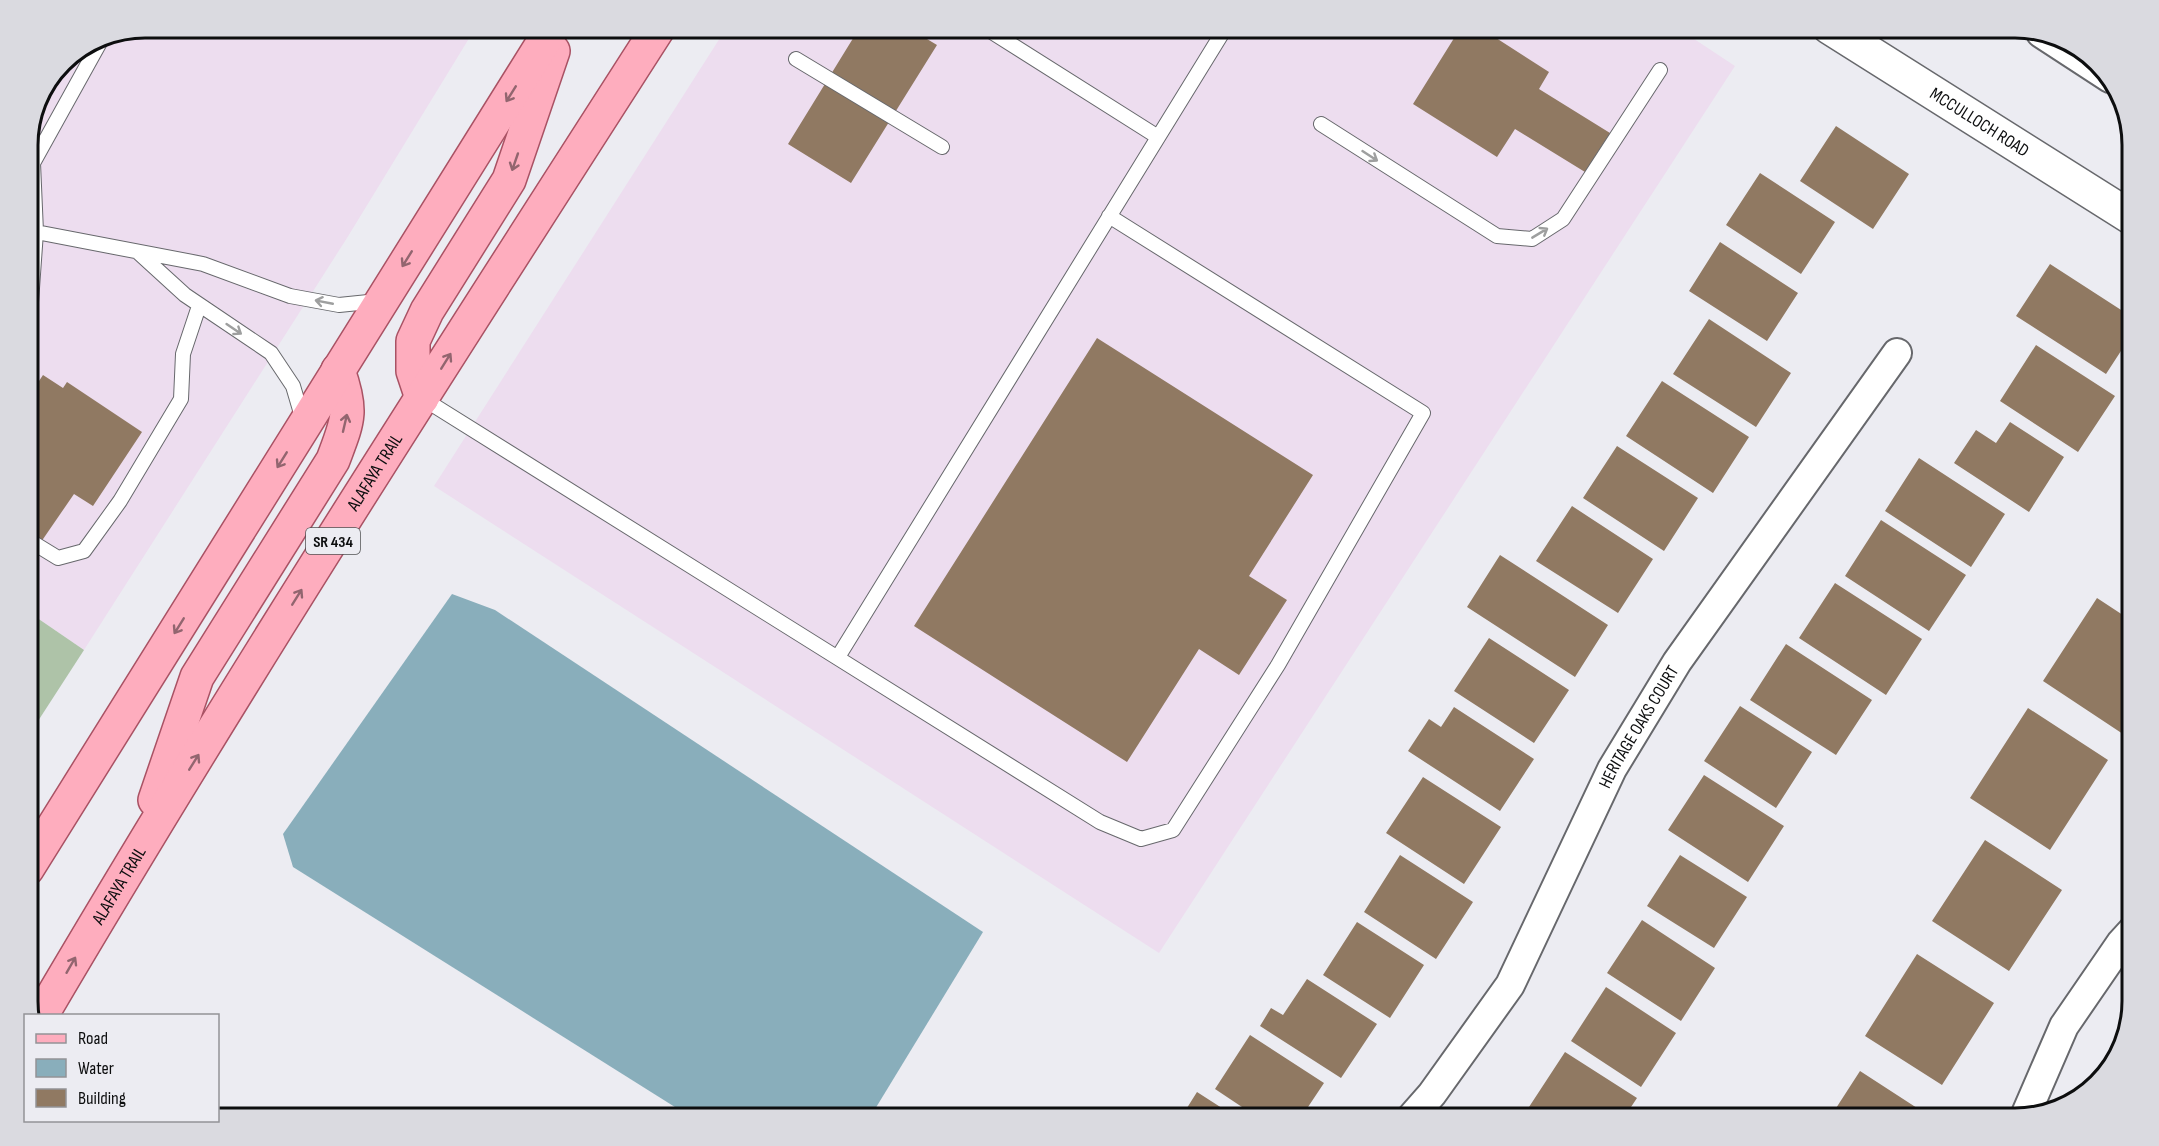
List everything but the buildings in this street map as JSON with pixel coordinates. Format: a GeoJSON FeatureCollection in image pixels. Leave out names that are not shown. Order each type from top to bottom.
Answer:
{"type":"FeatureCollection","features":[{"type":"Feature","properties":{"kind":"main road"},"geometry":{"type":"LineString","coordinates":[[38,851],[546,38]]}},
{"type":"Feature","properties":{"kind":"main road"},"geometry":{"type":"LineString","coordinates":[[422,398],[412,371],[413,341],[427,311],[509,180],[558,38]]}},
{"type":"Feature","properties":{"kind":"main road","name":"ALAFAYA TRAIL"},"geometry":{"type":"LineString","coordinates":[[42,1014],[139,850],[422,398],[652,38]]}},
{"type":"Feature","properties":{"kind":"main road"},"geometry":{"type":"LineString","coordinates":[[139,850],[197,677],[333,460],[348,420],[346,393],[338,370]]}},
{"type":"Feature","properties":{"kind":"street","name":"MCCULLOCH ROAD"},"geometry":{"type":"LineString","coordinates":[[1846,38],[2121,211]]}},
{"type":"Feature","properties":{"kind":"street","name":"HERITAGE OAKS COURT"},"geometry":{"type":"LineString","coordinates":[[1420,1108],[1510,985],[1612,769],[1677,662],[1897,353]]}},
{"type":"Feature","properties":{"kind":"street"},"geometry":{"type":"LineString","coordinates":[[2029,1108],[2064,1026],[2122,942]]}},
{"type":"Feature","properties":{"kind":"lane"},"geometry":{"type":"LineString","coordinates":[[1001,38],[1158,137]]}},
{"type":"Feature","properties":{"kind":"lane"},"geometry":{"type":"LineString","coordinates":[[838,657],[1219,38]]}},
{"type":"Feature","properties":{"kind":"lane"},"geometry":{"type":"LineString","coordinates":[[38,154],[96,50]]}},
{"type":"Feature","properties":{"kind":"lane"},"geometry":{"type":"LineString","coordinates":[[796,59],[942,147]]}},
{"type":"Feature","properties":{"kind":"lane"},"geometry":{"type":"LineString","coordinates":[[1321,124],[1497,236],[1533,239],[1563,219],[1660,70]]}},
{"type":"Feature","properties":{"kind":"lane"},"geometry":{"type":"LineString","coordinates":[[422,398],[1100,822],[1141,838],[1173,830],[1278,665],[1423,413],[1109,216]]}},
{"type":"Feature","properties":{"kind":"lane"},"geometry":{"type":"LineString","coordinates":[[38,234],[203,264],[290,296],[339,305],[381,301]]}},
{"type":"Feature","properties":{"kind":"lane"},"geometry":{"type":"LineString","coordinates":[[140,253],[199,306],[271,353],[293,386],[304,424]]}},
{"type":"Feature","properties":{"kind":"lane"},"geometry":{"type":"LineString","coordinates":[[38,546],[58,558],[84,551],[120,501],[181,399],[183,354],[199,306]]}},
{"type":"Feature","properties":{"kind":"shaded area"},"geometry":{"type":"Polygon","coordinates":[[[131,38],[469,38],[347,238],[84,650],[38,619],[38,131],[43,110],[52,91],[64,74],[85,56],[110,43],[131,38]]]}},
{"type":"Feature","properties":{"kind":"shaded area"},"geometry":{"type":"Polygon","coordinates":[[[720,38],[1693,38],[1735,66],[1159,953],[434,486],[720,38]]]}},
{"type":"Feature","properties":{"kind":"green space"},"geometry":{"type":"Polygon","coordinates":[[[38,619],[84,650],[38,721],[38,619]]]}},
{"type":"Feature","properties":{"kind":"water"},"geometry":{"type":"Polygon","coordinates":[[[452,594],[495,610],[983,932],[876,1108],[676,1108],[293,867],[283,834],[452,594]]]}}]}
